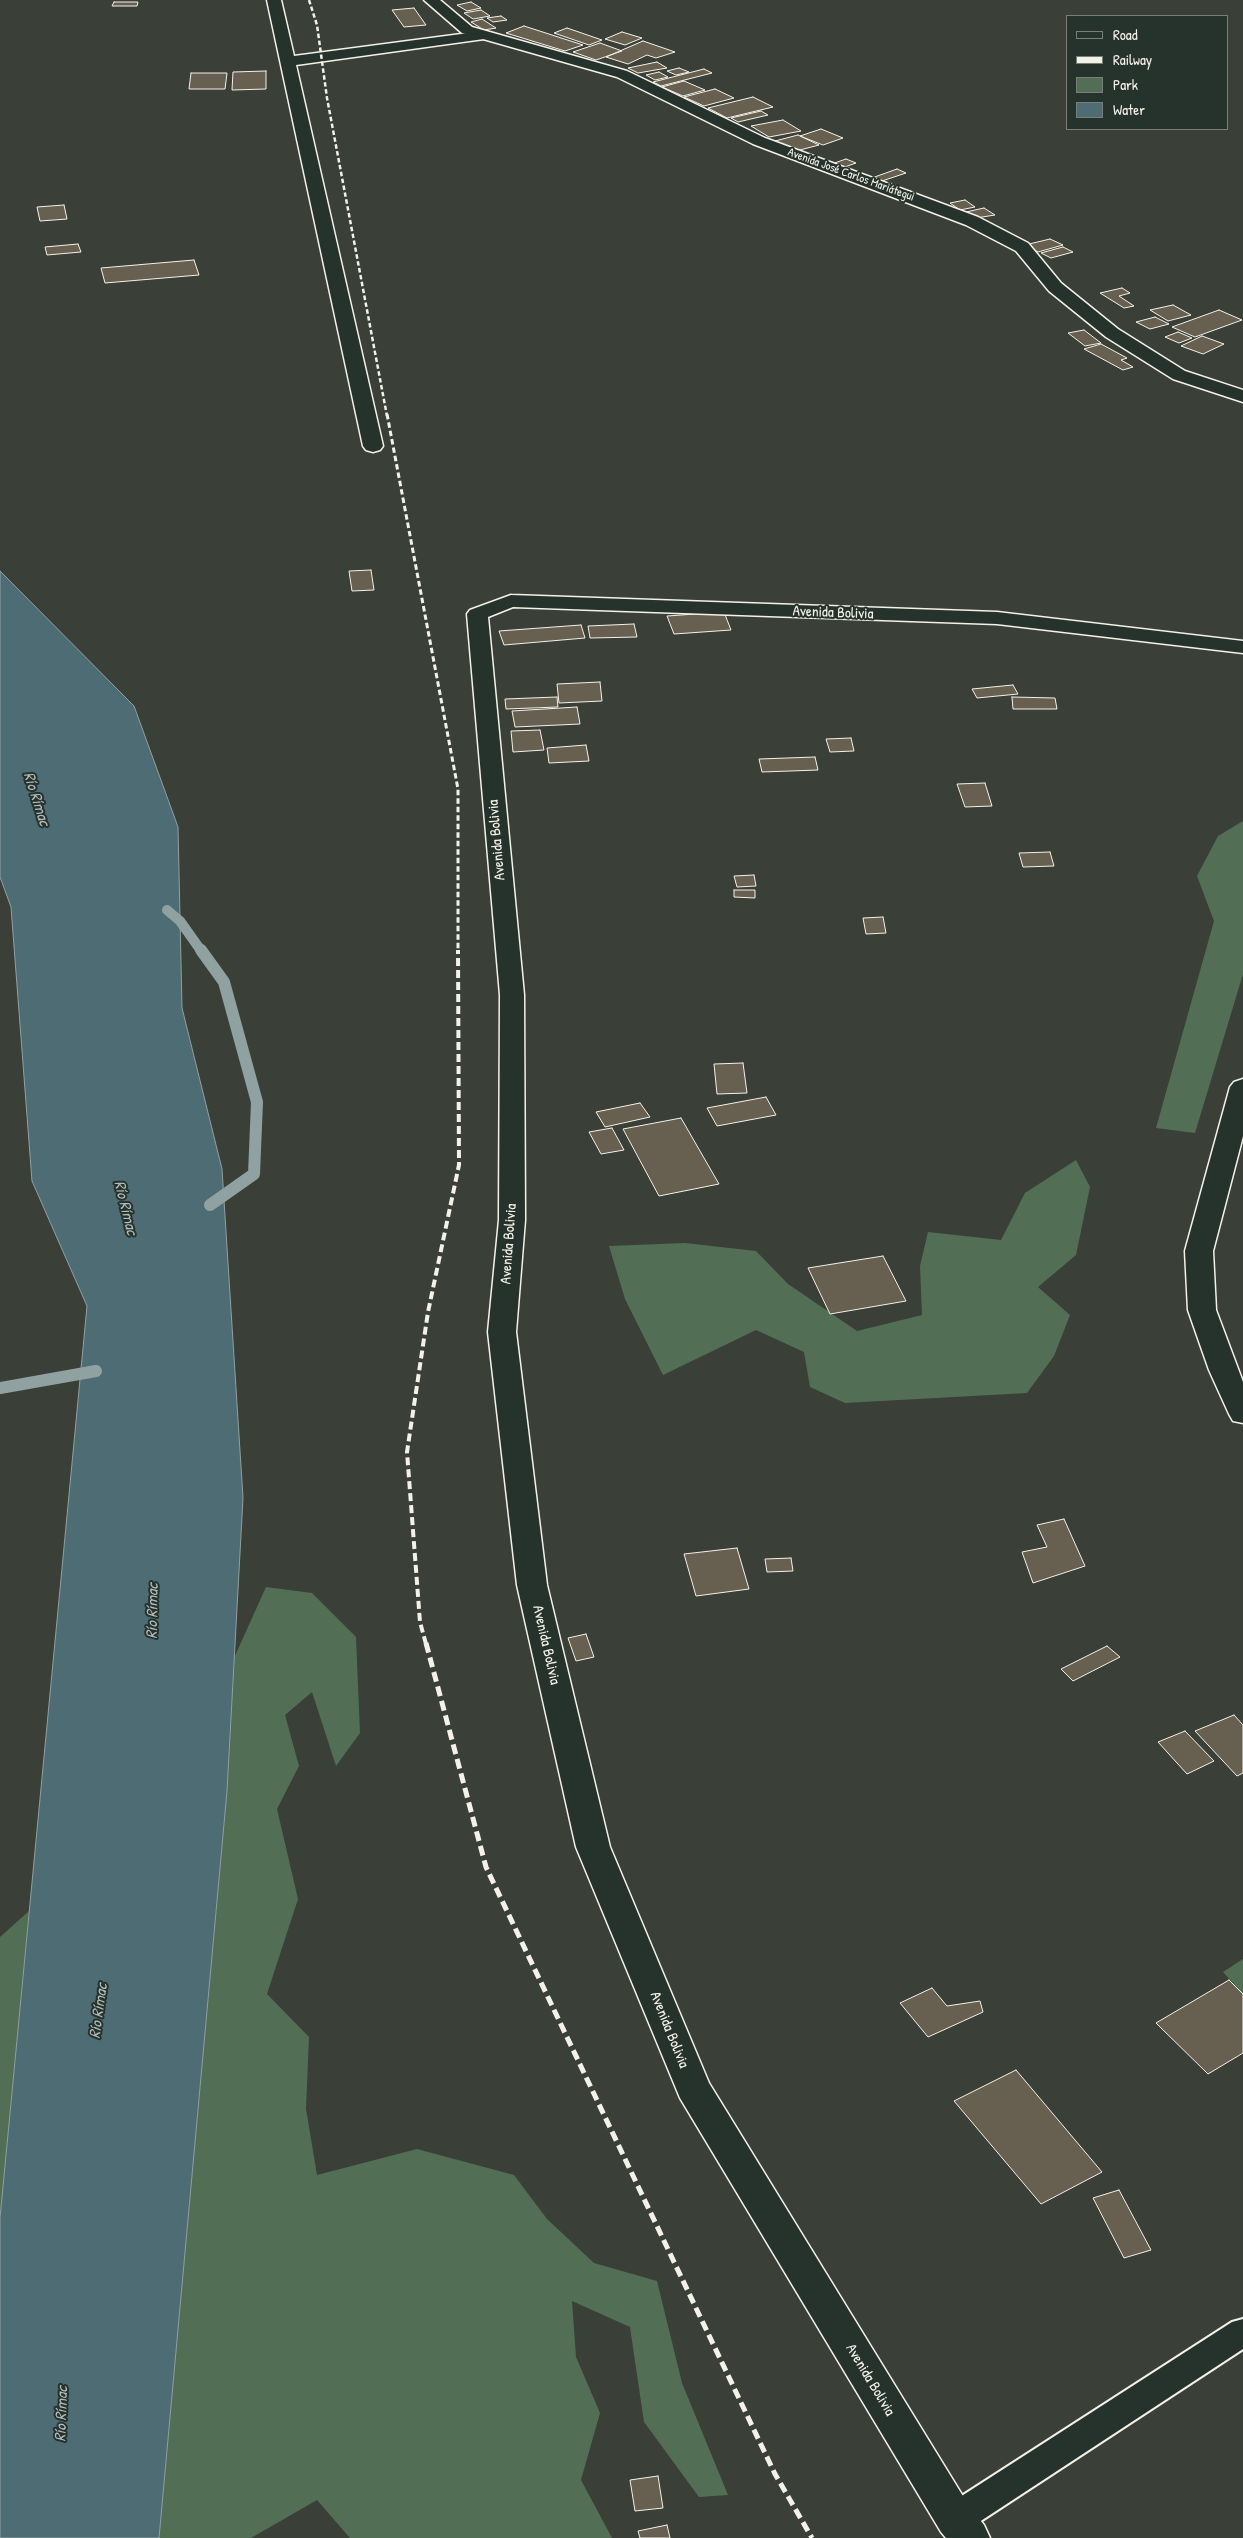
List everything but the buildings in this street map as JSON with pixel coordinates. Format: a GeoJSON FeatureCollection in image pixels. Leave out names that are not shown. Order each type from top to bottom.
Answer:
{"type":"FeatureCollection","features":[{"type":"Feature","properties":{"kind":"street"},"geometry":{"type":"LineString","coordinates":[[274,0],[374,446]]}},
{"type":"Feature","properties":{"kind":"street","name":"Avenida José Carlos Mariátegui"},"geometry":{"type":"LineString","coordinates":[[432,0],[467,30],[583,61],[622,74],[759,141],[910,196],[972,221],[1022,247],[1055,287],[1112,333],[1180,375],[1243,396]]}},
{"type":"Feature","properties":{"kind":"street"},"geometry":{"type":"LineString","coordinates":[[287,62],[484,35]]}},
{"type":"Feature","properties":{"kind":"street","name":"Avenida Bolivia"},"geometry":{"type":"LineString","coordinates":[[962,2528],[692,2088],[593,1846],[532,1585],[502,1332],[512,1220],[512,995],[477,614],[511,601],[997,618],[1243,647]]}},
{"type":"Feature","properties":{"kind":"street"},"geometry":{"type":"LineString","coordinates":[[1243,1087],[1199,1251],[1202,1310],[1223,1370],[1243,1414]]}},
{"type":"Feature","properties":{"kind":"lane"},"geometry":{"type":"LineString","coordinates":[[962,2528],[1243,2332]]}},
{"type":"Feature","properties":{"kind":"green space"},"geometry":{"type":"Polygon","coordinates":[[[1243,821],[1243,974],[1195,1133],[1156,1128],[1214,921],[1197,876],[1218,836],[1243,821]]]}},
{"type":"Feature","properties":{"kind":"green space"},"geometry":{"type":"Polygon","coordinates":[[[1076,1160],[1090,1187],[1076,1255],[1038,1287],[1070,1315],[1054,1356],[1027,1393],[845,1403],[810,1387],[804,1352],[756,1330],[663,1375],[625,1299],[609,1246],[685,1243],[756,1251],[788,1284],[857,1331],[922,1315],[920,1266],[928,1232],[1001,1240],[1025,1193],[1076,1160]]]}},
{"type":"Feature","properties":{"kind":"green space"},"geometry":{"type":"Polygon","coordinates":[[[266,1587],[312,1593],[356,1637],[360,1733],[336,1766],[312,1692],[285,1715],[299,1766],[277,1809],[298,1899],[267,1994],[309,2037],[306,2109],[317,2175],[417,2149],[514,2175],[547,2219],[594,2263],[657,2281],[682,2383],[728,2495],[699,2497],[644,2422],[630,2327],[572,2301],[576,2357],[600,2413],[581,2480],[612,2538],[350,2538],[317,2500],[251,2538],[159,2538],[227,1791],[234,1658],[266,1587]]]}},
{"type":"Feature","properties":{"kind":"green space"},"geometry":{"type":"Polygon","coordinates":[[[29,1911],[0,2218],[0,1937],[29,1911]]]}},
{"type":"Feature","properties":{"kind":"green space"},"geometry":{"type":"Polygon","coordinates":[[[1243,1959],[1243,1994],[1223,1972],[1243,1959]]]}},
{"type":"Feature","properties":{"kind":"water","name":"Río Rímac"},"geometry":{"type":"Polygon","coordinates":[[[0,571],[134,706],[178,827],[182,1008],[222,1169],[243,1498],[227,1791],[159,2538],[0,2538],[0,2218],[87,1306],[32,1181],[11,907],[0,877],[0,571]]]}},
{"type":"Feature","properties":{"kind":"waterway"},"geometry":{"type":"LineString","coordinates":[[167,910],[180,921],[202,952]]}},
{"type":"Feature","properties":{"kind":"waterway"},"geometry":{"type":"LineString","coordinates":[[201,950],[224,982],[257,1102],[254,1174],[210,1205]]}},
{"type":"Feature","properties":{"kind":"waterway"},"geometry":{"type":"LineString","coordinates":[[0,1388],[96,1371]]}},
{"type":"Feature","properties":{"kind":"railway"},"geometry":{"type":"LineString","coordinates":[[309,0],[317,25],[327,98],[387,416]]}},
{"type":"Feature","properties":{"kind":"railway"},"geometry":{"type":"LineString","coordinates":[[387,414],[458,789],[458,950]]}},
{"type":"Feature","properties":{"kind":"railway"},"geometry":{"type":"LineString","coordinates":[[426,1644],[420,1622],[407,1452],[428,1312],[459,1165],[458,950]]}},
{"type":"Feature","properties":{"kind":"railway"},"geometry":{"type":"LineString","coordinates":[[426,1643],[486,1867],[775,2474],[812,2538]]}}]}
